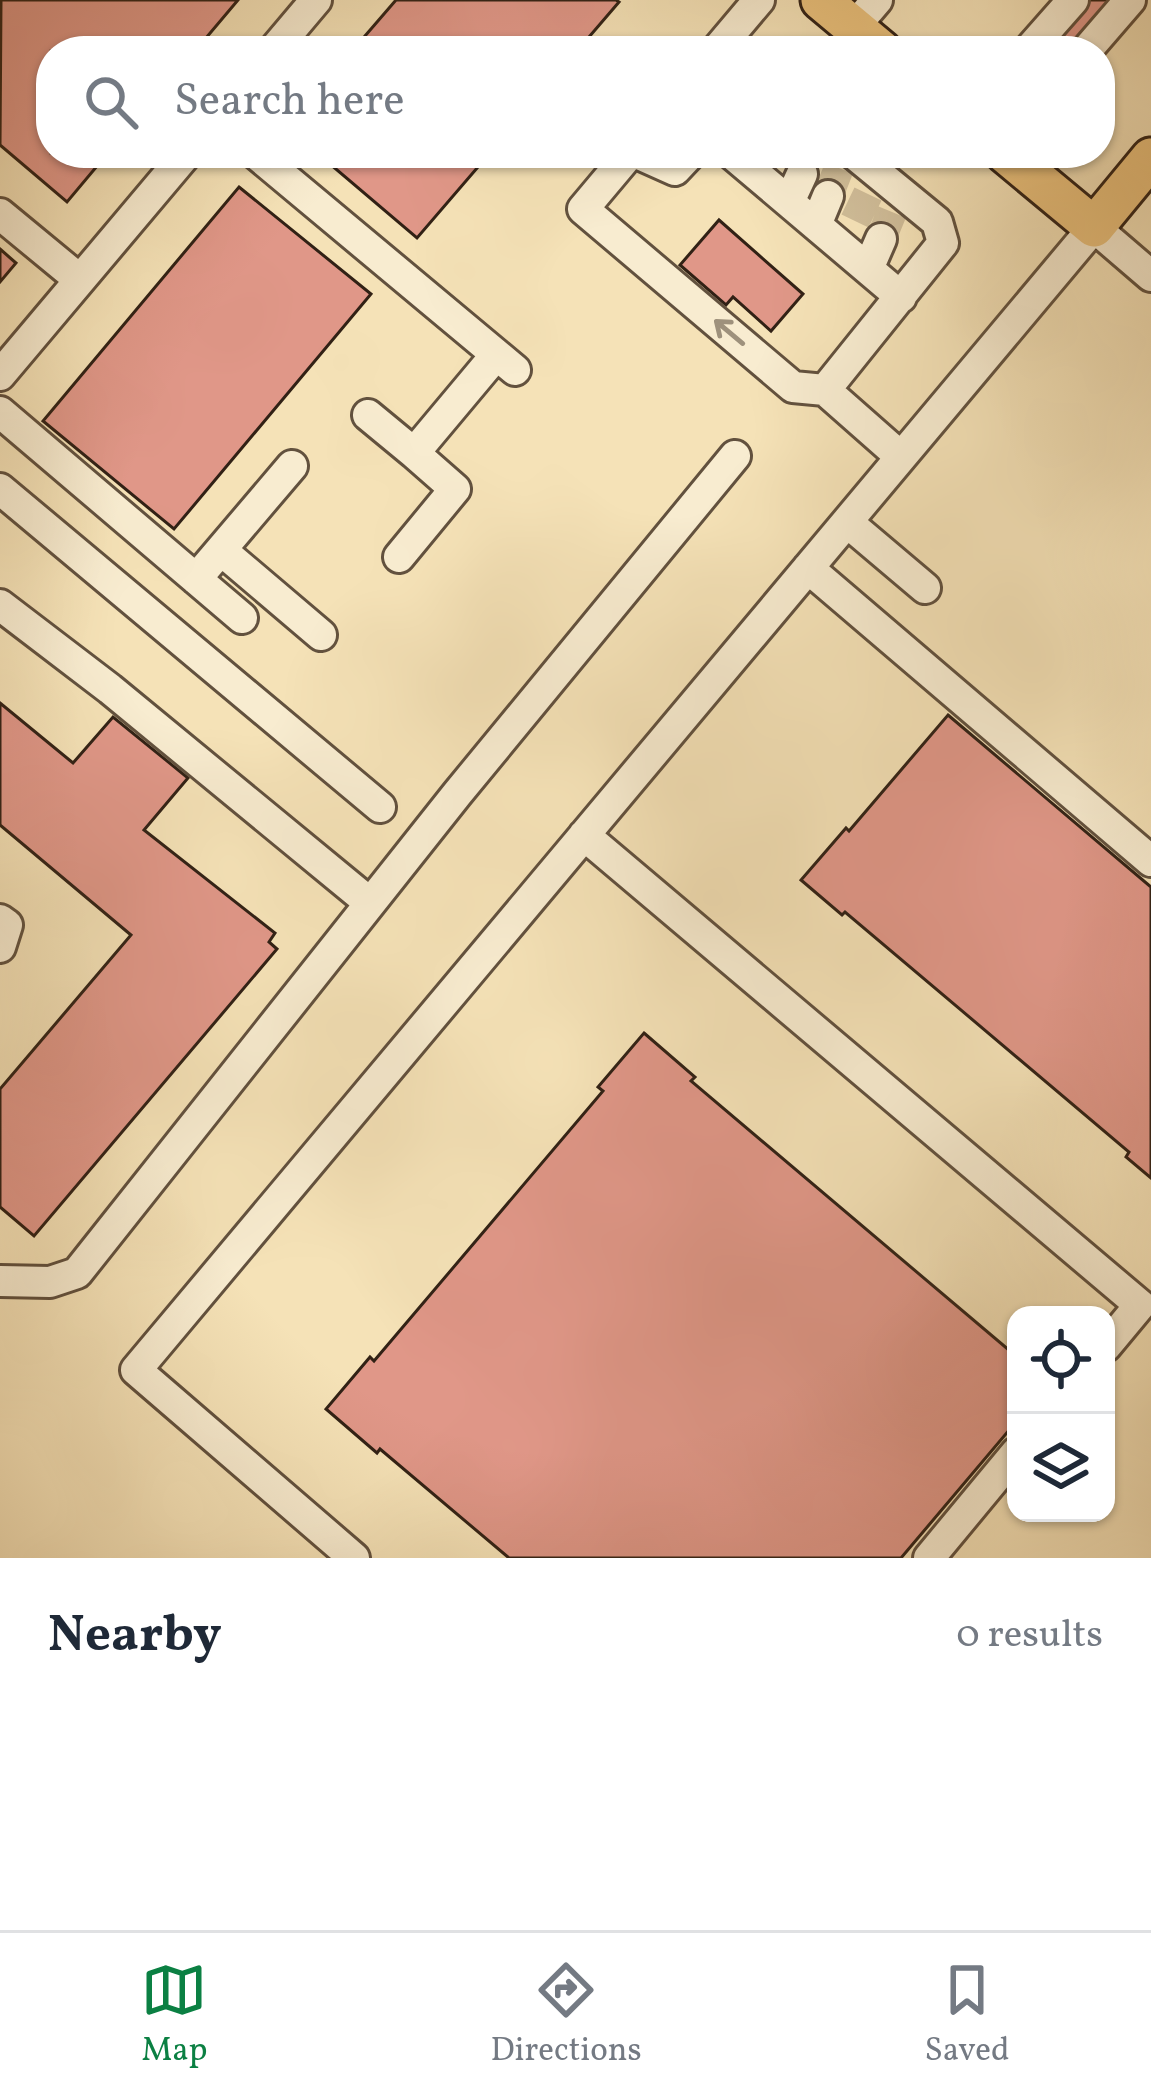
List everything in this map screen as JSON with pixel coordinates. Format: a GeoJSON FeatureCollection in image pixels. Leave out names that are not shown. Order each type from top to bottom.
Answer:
{"type":"FeatureCollection","features":[{"type":"Feature","properties":{"kind":"main road"},"geometry":{"type":"LineString","coordinates":[[821,0],[871,26]]}},
{"type":"Feature","properties":{"kind":"main road"},"geometry":{"type":"LineString","coordinates":[[1024,168],[1094,227],[1151,158]]}},
{"type":"Feature","properties":{"kind":"street"},"geometry":{"type":"LineString","coordinates":[[286,36],[316,0]]}},
{"type":"Feature","properties":{"kind":"street"},"geometry":{"type":"LineString","coordinates":[[733,36],[759,0]]}},
{"type":"Feature","properties":{"kind":"street"},"geometry":{"type":"LineString","coordinates":[[1041,36],[1073,0]]}},
{"type":"Feature","properties":{"kind":"street"},"geometry":{"type":"LineString","coordinates":[[1099,36],[1130,0]]}},
{"type":"Feature","properties":{"kind":"street"},"geometry":{"type":"LineString","coordinates":[[0,375],[174,168]]}},
{"type":"Feature","properties":{"kind":"street"},"geometry":{"type":"LineString","coordinates":[[273,168],[506,362],[413,453]]}},
{"type":"Feature","properties":{"kind":"street"},"geometry":{"type":"LineString","coordinates":[[620,168],[583,209],[793,387],[825,390],[902,457]]}},
{"type":"Feature","properties":{"kind":"street"},"geometry":{"type":"LineString","coordinates":[[770,168],[795,188],[816,225]]}},
{"type":"Feature","properties":{"kind":"street"},"geometry":{"type":"LineString","coordinates":[[816,225],[842,168],[874,211],[868,269],[901,297]]}},
{"type":"Feature","properties":{"kind":"street"},"geometry":{"type":"LineString","coordinates":[[816,225],[874,211],[937,222],[943,242],[825,390]]}},
{"type":"Feature","properties":{"kind":"street"},"geometry":{"type":"LineString","coordinates":[[0,214],[80,280]]}},
{"type":"Feature","properties":{"kind":"street"},"geometry":{"type":"LineString","coordinates":[[354,1558],[136,1370],[1094,227],[1151,276]]}},
{"type":"Feature","properties":{"kind":"street"},"geometry":{"type":"LineString","coordinates":[[0,412],[242,618]]}},
{"type":"Feature","properties":{"kind":"street"},"geometry":{"type":"LineString","coordinates":[[368,415],[455,489],[399,556]]}},
{"type":"Feature","properties":{"kind":"street"},"geometry":{"type":"LineString","coordinates":[[0,1281],[50,1282],[77,1273],[370,903],[736,456]]}},
{"type":"Feature","properties":{"kind":"street"},"geometry":{"type":"LineString","coordinates":[[196,579],[292,466]]}},
{"type":"Feature","properties":{"kind":"street"},"geometry":{"type":"LineString","coordinates":[[0,489],[380,807]]}},
{"type":"Feature","properties":{"kind":"street"},"geometry":{"type":"LineString","coordinates":[[847,522],[925,588]]}},
{"type":"Feature","properties":{"kind":"street"},"geometry":{"type":"LineString","coordinates":[[221,550],[321,635]]}},
{"type":"Feature","properties":{"kind":"street"},"geometry":{"type":"LineString","coordinates":[[808,568],[1151,861]]}},
{"type":"Feature","properties":{"kind":"street"},"geometry":{"type":"LineString","coordinates":[[0,605],[370,903]]}},
{"type":"Feature","properties":{"kind":"street"},"geometry":{"type":"LineString","coordinates":[[584,835],[1146,1298],[1115,1335]]}},
{"type":"Feature","properties":{"kind":"street"},"geometry":{"type":"LineString","coordinates":[[0,920],[7,926],[0,947]]}},
{"type":"Feature","properties":{"kind":"street"},"geometry":{"type":"LineString","coordinates":[[929,1558],[1007,1465]]}},
{"type":"Feature","properties":{"kind":"building"},"geometry":{"type":"Polygon","coordinates":[[[1,0],[238,0],[208,36],[36,36],[36,168],[95,168],[67,202],[0,145],[1,0]]]}},
{"type":"Feature","properties":{"kind":"building"},"geometry":{"type":"Polygon","coordinates":[[[396,0],[619,2],[590,36],[365,36],[396,0]]]}},
{"type":"Feature","properties":{"kind":"building"},"geometry":{"type":"Polygon","coordinates":[[[1084,0],[1121,0],[1090,36],[1052,36],[1084,0]]]}},
{"type":"Feature","properties":{"kind":"building"},"geometry":{"type":"Polygon","coordinates":[[[335,168],[477,168],[417,238],[335,168]]]}},
{"type":"Feature","properties":{"kind":"building"},"geometry":{"type":"Polygon","coordinates":[[[239,187],[371,294],[174,529],[43,421],[239,187]]]}},
{"type":"Feature","properties":{"kind":"building"},"geometry":{"type":"Polygon","coordinates":[[[719,220],[803,294],[771,331],[733,297],[726,305],[680,265],[719,220]]]}},
{"type":"Feature","properties":{"kind":"building"},"geometry":{"type":"Polygon","coordinates":[[[0,249],[16,263],[0,282],[0,249]]]}},
{"type":"Feature","properties":{"kind":"building"},"geometry":{"type":"Polygon","coordinates":[[[0,703],[73,763],[113,717],[188,778],[144,830],[275,933],[269,942],[277,949],[34,1236],[0,1207],[0,1089],[131,935],[0,825],[0,703]]]}},
{"type":"Feature","properties":{"kind":"building"},"geometry":{"type":"Polygon","coordinates":[[[948,715],[1151,887],[1151,1178],[1126,1157],[1129,1152],[801,880],[948,715]]]}},
{"type":"Feature","properties":{"kind":"building"},"geometry":{"type":"Polygon","coordinates":[[[644,1033],[695,1077],[691,1081],[1007,1348],[1007,1433],[901,1558],[509,1558],[326,1409],[370,1357],[374,1361],[603,1091],[598,1087],[644,1033]]]}},
{"type":"Feature","properties":{"kind":"tunnel"},"geometry":{"type":"LineString","coordinates":[[828,196],[839,168]]}},
{"type":"Feature","properties":{"kind":"tunnel"},"geometry":{"type":"LineString","coordinates":[[855,221],[868,194]]}},
{"type":"Feature","properties":{"kind":"tunnel"},"geometry":{"type":"LineString","coordinates":[[881,239],[892,212]]}}]}
